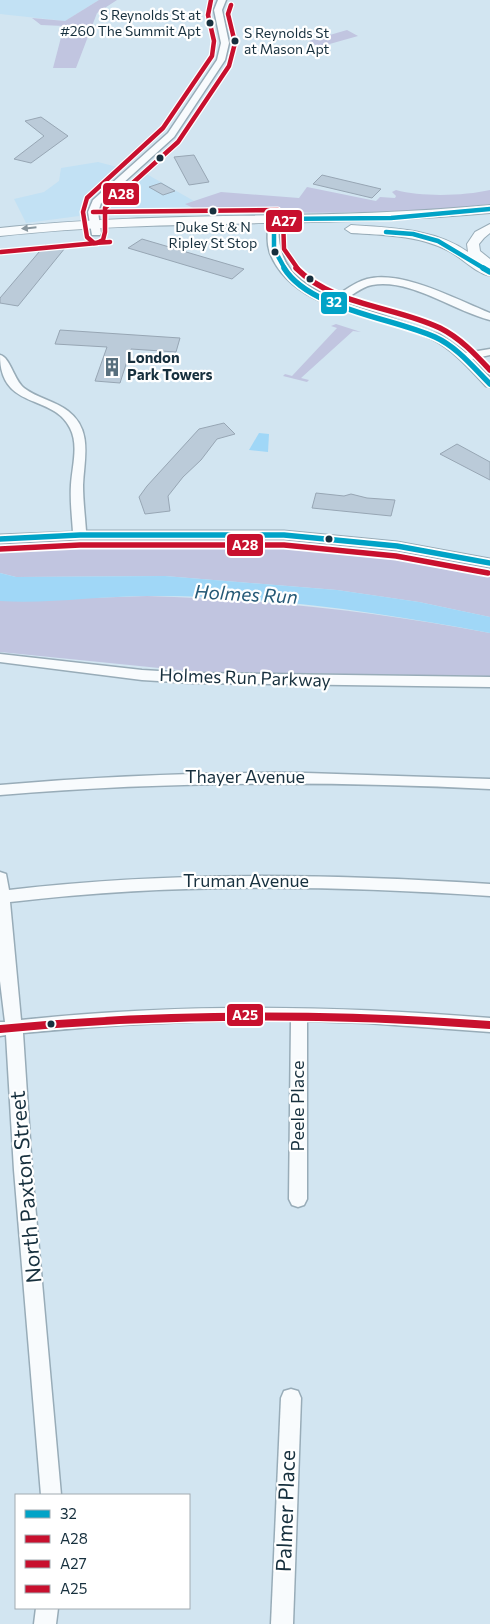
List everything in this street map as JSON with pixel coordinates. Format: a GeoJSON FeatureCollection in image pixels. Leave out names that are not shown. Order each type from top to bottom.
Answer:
{"type":"FeatureCollection","features":[{"type":"Feature","properties":{"kind":"main road"},"geometry":{"type":"LineString","coordinates":[[0,232],[94,228],[159,229],[391,218],[490,209]]}},
{"type":"Feature","properties":{"kind":"main road"},"geometry":{"type":"LineString","coordinates":[[323,227],[428,225],[490,220]]}},
{"type":"Feature","properties":{"kind":"main road"},"geometry":{"type":"LineString","coordinates":[[273,223],[421,236],[451,247],[475,265],[490,272]]}},
{"type":"Feature","properties":{"kind":"main road"},"geometry":{"type":"LineString","coordinates":[[0,242],[94,228]]}},
{"type":"Feature","properties":{"kind":"main road"},"geometry":{"type":"LineString","coordinates":[[490,228],[479,235],[473,244],[474,252],[490,265]]}},
{"type":"Feature","properties":{"kind":"street"},"geometry":{"type":"LineString","coordinates":[[94,228],[96,202],[168,139],[216,69],[225,48],[225,40],[217,14],[222,0]]}},
{"type":"Feature","properties":{"kind":"street"},"geometry":{"type":"LineString","coordinates":[[273,223],[272,238],[275,252],[285,269],[302,285],[333,303],[412,326],[446,342],[466,359],[490,384]]}},
{"type":"Feature","properties":{"kind":"street"},"geometry":{"type":"LineString","coordinates":[[333,303],[368,283],[380,281],[422,291],[490,317]]}},
{"type":"Feature","properties":{"kind":"street"},"geometry":{"type":"LineString","coordinates":[[466,359],[490,352]]}},
{"type":"Feature","properties":{"kind":"street"},"geometry":{"type":"LineString","coordinates":[[466,359],[490,356]]}},
{"type":"Feature","properties":{"kind":"street"},"geometry":{"type":"LineString","coordinates":[[0,358],[12,382],[20,390],[58,408],[70,419],[76,428],[80,447],[77,491],[80,535]]}},
{"type":"Feature","properties":{"kind":"street"},"geometry":{"type":"LineString","coordinates":[[0,539],[80,535],[291,535],[397,546],[490,563]]}},
{"type":"Feature","properties":{"kind":"street","name":"Holmes Run Parkway"},"geometry":{"type":"LineString","coordinates":[[0,658],[184,678],[490,682]]}},
{"type":"Feature","properties":{"kind":"street","name":"Thayer Avenue"},"geometry":{"type":"LineString","coordinates":[[0,790],[99,782],[223,776],[340,778],[490,784]]}},
{"type":"Feature","properties":{"kind":"street","name":"Truman Avenue"},"geometry":{"type":"LineString","coordinates":[[1,888],[237,881],[357,882],[490,890]]}},
{"type":"Feature","properties":{"kind":"street","name":"North Paxton Street"},"geometry":{"type":"LineString","coordinates":[[1,888],[9,994],[7,1028],[23,1170],[51,1494]]}},
{"type":"Feature","properties":{"kind":"street"},"geometry":{"type":"LineString","coordinates":[[7,1028],[114,1018],[213,1013],[399,1018],[490,1025]]}},
{"type":"Feature","properties":{"kind":"street","name":"Peele Place"},"geometry":{"type":"LineString","coordinates":[[298,1199],[299,1014]]}},
{"type":"Feature","properties":{"kind":"street","name":"Palmer Place"},"geometry":{"type":"LineString","coordinates":[[282,1624],[291,1398]]}},
{"type":"Feature","properties":{"kind":"street"},"geometry":{"type":"LineString","coordinates":[[45,1624],[48,1609]]}},
{"type":"Feature","properties":{"kind":"shaded area"},"geometry":{"type":"Polygon","coordinates":[[[0,0],[99,0],[65,21],[0,14],[0,0]]]}},
{"type":"Feature","properties":{"kind":"shaded area"},"geometry":{"type":"Polygon","coordinates":[[[99,0],[117,0],[97,13],[76,68],[53,68],[64,26],[41,25],[32,18],[65,21],[99,0]]]}},
{"type":"Feature","properties":{"kind":"shaded area"},"geometry":{"type":"Polygon","coordinates":[[[347,30],[358,36],[319,47],[309,41],[347,30]]]}},
{"type":"Feature","properties":{"kind":"shaded area"},"geometry":{"type":"Polygon","coordinates":[[[98,162],[121,168],[87,198],[79,216],[26,223],[14,199],[44,192],[59,181],[61,168],[98,162]]]}},
{"type":"Feature","properties":{"kind":"shaded area"},"geometry":{"type":"Polygon","coordinates":[[[143,172],[194,201],[186,204],[199,211],[207,212],[117,214],[107,211],[110,203],[143,172]]]}},
{"type":"Feature","properties":{"kind":"shaded area"},"geometry":{"type":"Polygon","coordinates":[[[307,187],[376,201],[380,197],[395,198],[396,196],[392,192],[396,190],[418,194],[443,195],[468,194],[490,190],[490,204],[384,212],[313,213],[207,212],[199,211],[185,204],[221,192],[299,198],[307,187]]]}},
{"type":"Feature","properties":{"kind":"shaded area"},"geometry":{"type":"Polygon","coordinates":[[[336,324],[361,332],[353,331],[301,378],[309,380],[307,382],[283,376],[285,374],[292,376],[337,328],[331,326],[336,324]]]}},
{"type":"Feature","properties":{"kind":"shaded area"},"geometry":{"type":"Polygon","coordinates":[[[240,538],[360,545],[420,554],[490,568],[490,617],[419,602],[337,590],[165,576],[16,577],[0,573],[0,543],[240,538]]]}},
{"type":"Feature","properties":{"kind":"shaded area"},"geometry":{"type":"Polygon","coordinates":[[[147,596],[276,603],[405,619],[490,633],[490,676],[199,672],[0,652],[0,601],[147,596]]]}},
{"type":"Feature","properties":{"kind":"water"},"geometry":{"type":"Polygon","coordinates":[[[259,433],[269,434],[268,452],[249,450],[259,433]]]}},
{"type":"Feature","properties":{"kind":"water","name":"Holmes Run"},"geometry":{"type":"Polygon","coordinates":[[[0,573],[16,577],[165,576],[337,590],[419,602],[490,617],[490,633],[320,606],[234,598],[148,596],[18,602],[0,601],[0,573]]]}},
{"type":"Feature","properties":{"kind":"building"},"geometry":{"type":"Polygon","coordinates":[[[41,117],[68,136],[31,163],[14,159],[44,136],[25,121],[41,117]]]}},
{"type":"Feature","properties":{"kind":"building"},"geometry":{"type":"Polygon","coordinates":[[[194,155],[209,182],[189,185],[174,157],[194,155]]]}},
{"type":"Feature","properties":{"kind":"building"},"geometry":{"type":"Polygon","coordinates":[[[322,175],[381,189],[372,198],[313,184],[322,175]]]}},
{"type":"Feature","properties":{"kind":"building"},"geometry":{"type":"Polygon","coordinates":[[[161,183],[175,191],[163,195],[149,187],[161,183]]]}},
{"type":"Feature","properties":{"kind":"building"},"geometry":{"type":"Polygon","coordinates":[[[142,239],[244,269],[232,279],[128,248],[142,239]]]}},
{"type":"Feature","properties":{"kind":"building"},"geometry":{"type":"Polygon","coordinates":[[[45,245],[65,248],[18,306],[0,303],[0,298],[45,245]]]}},
{"type":"Feature","properties":{"kind":"building","name":"London Park Towers"},"geometry":{"type":"Polygon","coordinates":[[[60,330],[180,338],[176,352],[131,349],[120,383],[95,381],[107,347],[55,344],[60,330]]]}},
{"type":"Feature","properties":{"kind":"building"},"geometry":{"type":"Polygon","coordinates":[[[224,423],[235,434],[217,439],[201,460],[183,477],[168,496],[170,511],[145,514],[139,497],[147,486],[199,429],[224,423]]]}},
{"type":"Feature","properties":{"kind":"building"},"geometry":{"type":"Polygon","coordinates":[[[457,444],[490,462],[490,480],[440,454],[457,444]]]}},
{"type":"Feature","properties":{"kind":"building"},"geometry":{"type":"Polygon","coordinates":[[[316,493],[344,496],[351,494],[367,498],[395,500],[391,516],[312,508],[316,493]]]}},
{"type":"Feature","properties":{"kind":"transit line","name":"A27"},"geometry":{"type":"LineString","coordinates":[[110,242],[94,243],[87,237],[83,212],[87,198],[163,128],[212,56],[214,41],[208,15],[211,0]]}},
{"type":"Feature","properties":{"kind":"transit line","name":"A28"},"geometry":{"type":"LineString","coordinates":[[1,252],[97,243],[103,240],[105,236],[105,208],[178,142],[229,66],[235,43],[228,14],[231,5]]}},
{"type":"Feature","properties":{"kind":"transit line","name":"32"},"geometry":{"type":"LineString","coordinates":[[490,209],[391,218],[274,219],[273,236],[275,253],[287,272],[303,287],[323,298],[346,307],[416,329],[444,341],[471,364],[490,384]]}},
{"type":"Feature","properties":{"kind":"transit line","name":"A27"},"geometry":{"type":"LineString","coordinates":[[93,212],[278,210],[284,223],[284,249],[291,262],[304,275],[339,294],[424,321],[440,328],[461,341],[490,370]]}},
{"type":"Feature","properties":{"kind":"transit line","name":"32"},"geometry":{"type":"LineString","coordinates":[[386,232],[413,234],[438,241],[490,272]]}},
{"type":"Feature","properties":{"kind":"transit line","name":"32"},"geometry":{"type":"LineString","coordinates":[[0,539],[80,535],[284,535],[397,546],[490,563]]}},
{"type":"Feature","properties":{"kind":"transit line","name":"A28"},"geometry":{"type":"LineString","coordinates":[[0,549],[80,545],[284,545],[396,556],[488,573]]}},
{"type":"Feature","properties":{"kind":"transit line","name":"A25"},"geometry":{"type":"LineString","coordinates":[[0,1029],[123,1019],[245,1015],[367,1017],[490,1025]]}},
{"type":"Feature","properties":{"kind":"place","name":"S Reynolds St at #260 The Summit Apt"},"geometry":{"type":"Point","coordinates":[210,23]}},
{"type":"Feature","properties":{"kind":"place","name":"S Reynolds St at Mason Apt"},"geometry":{"type":"Point","coordinates":[235,41]}},
{"type":"Feature","properties":{"kind":"place","name":"Duke St & N Ripley St Stop"},"geometry":{"type":"Point","coordinates":[213,211]}},
{"type":"Feature","properties":{"kind":"place","name":"London Park Towers"},"geometry":{"type":"Point","coordinates":[112,367]}}]}
